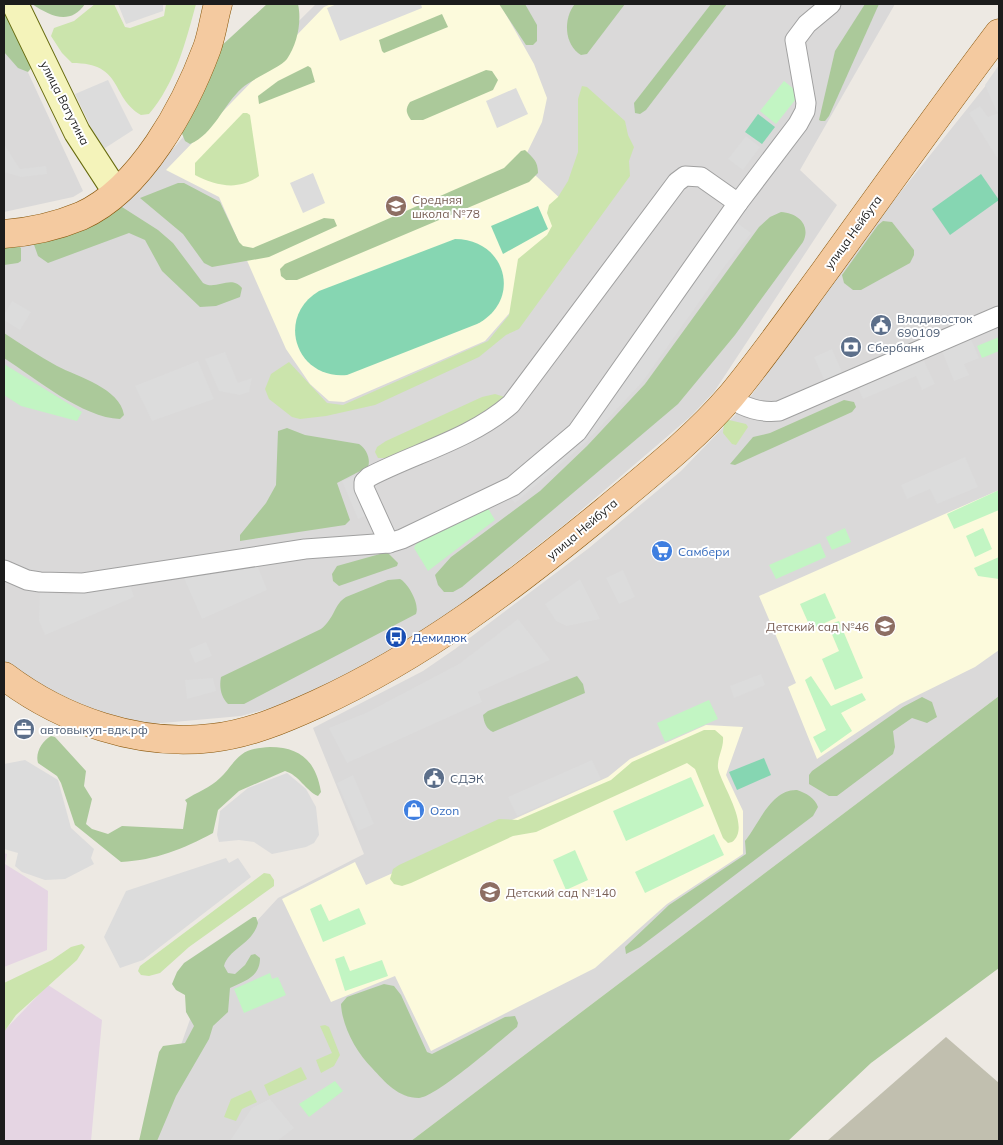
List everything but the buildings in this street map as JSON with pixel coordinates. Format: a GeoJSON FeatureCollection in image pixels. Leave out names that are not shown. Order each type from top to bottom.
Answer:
{"type":"FeatureCollection","features":[{"type":"Feature","properties":{"kind":"main road"},"geometry":{"type":"LineString","coordinates":[[4,234],[52,226],[82,215],[116,192],[153,152],[186,95],[207,47],[218,4]]}},
{"type":"Feature","properties":{"kind":"main road","name":"улица Нейбута"},"geometry":{"type":"LineString","coordinates":[[4,676],[48,704],[97,725],[150,738],[211,738],[245,732],[297,713],[351,688],[408,657],[478,611],[545,560],[665,460],[729,398],[766,351],[999,33]]}},
{"type":"Feature","properties":{"kind":"street","name":"улица Ватутина"},"geometry":{"type":"LineString","coordinates":[[15,4],[77,132],[116,192]]}},
{"type":"Feature","properties":{"kind":"street"},"geometry":{"type":"LineString","coordinates":[[4,570],[34,581],[64,584],[84,583],[310,548],[389,543],[402,539],[513,486],[571,438],[738,203],[801,119],[806,103],[795,40],[807,24],[831,4]]}},
{"type":"Feature","properties":{"kind":"street"},"geometry":{"type":"LineString","coordinates":[[389,543],[364,488],[364,482],[369,477],[474,428],[498,415],[511,404],[677,182],[685,176],[701,177],[738,203]]}},
{"type":"Feature","properties":{"kind":"street"},"geometry":{"type":"LineString","coordinates":[[729,398],[743,406],[761,411],[779,411],[999,316]]}},
{"type":"Feature","properties":{"kind":"shaded area"},"geometry":{"type":"Polygon","coordinates":[[[118,4],[163,4],[163,11],[126,24],[118,4]]]}},
{"type":"Feature","properties":{"kind":"shaded area"},"geometry":{"type":"Polygon","coordinates":[[[316,4],[895,4],[800,170],[837,205],[714,392],[690,417],[565,524],[472,597],[386,655],[344,678],[279,706],[241,716],[151,724],[99,712],[27,679],[4,660],[4,247],[132,196],[191,128],[316,4]]]}},
{"type":"Feature","properties":{"kind":"shaded area","name":"Средняя школа №78"},"geometry":{"type":"Polygon","coordinates":[[[331,4],[500,4],[534,64],[547,98],[542,122],[522,163],[577,214],[521,300],[485,341],[344,402],[329,401],[310,384],[286,349],[219,197],[166,170],[324,7],[331,4]]]}},
{"type":"Feature","properties":{"kind":"shaded area"},"geometry":{"type":"Polygon","coordinates":[[[337,4],[421,4],[422,8],[340,41],[327,8],[337,4]]]}},
{"type":"Feature","properties":{"kind":"shaded area"},"geometry":{"type":"Polygon","coordinates":[[[4,26],[12,38],[83,191],[73,197],[4,212],[4,26]]]}},
{"type":"Feature","properties":{"kind":"shaded area"},"geometry":{"type":"Polygon","coordinates":[[[999,65],[999,111],[997,112],[985,85],[999,65]]]}},
{"type":"Feature","properties":{"kind":"shaded area"},"geometry":{"type":"Polygon","coordinates":[[[999,69],[999,696],[411,1141],[147,1141],[205,977],[278,898],[364,854],[313,728],[423,671],[455,649],[589,548],[681,471],[744,406],[851,254],[999,69]]]}},
{"type":"Feature","properties":{"kind":"shaded area"},"geometry":{"type":"Polygon","coordinates":[[[108,80],[133,130],[102,150],[75,94],[108,80]]]}},
{"type":"Feature","properties":{"kind":"shaded area"},"geometry":{"type":"Polygon","coordinates":[[[516,88],[528,114],[497,128],[486,101],[516,88]]]}},
{"type":"Feature","properties":{"kind":"shaded area"},"geometry":{"type":"Polygon","coordinates":[[[980,106],[988,117],[999,113],[999,161],[969,113],[980,106]]]}},
{"type":"Feature","properties":{"kind":"shaded area"},"geometry":{"type":"Polygon","coordinates":[[[746,136],[760,147],[743,170],[728,159],[746,136]]]}},
{"type":"Feature","properties":{"kind":"shaded area"},"geometry":{"type":"Polygon","coordinates":[[[4,144],[20,169],[46,166],[47,174],[21,177],[4,172],[4,144]]]}},
{"type":"Feature","properties":{"kind":"shaded area"},"geometry":{"type":"Polygon","coordinates":[[[313,173],[325,203],[303,213],[290,183],[313,173]]]}},
{"type":"Feature","properties":{"kind":"shaded area"},"geometry":{"type":"Polygon","coordinates":[[[737,223],[751,233],[724,267],[643,381],[584,444],[515,503],[507,494],[579,433],[627,378],[737,223]]]}},
{"type":"Feature","properties":{"kind":"shaded area"},"geometry":{"type":"Polygon","coordinates":[[[12,301],[31,312],[20,330],[4,320],[4,315],[12,301]]]}},
{"type":"Feature","properties":{"kind":"shaded area"},"geometry":{"type":"Polygon","coordinates":[[[971,339],[979,358],[964,364],[969,375],[954,381],[942,351],[971,339]]]}},
{"type":"Feature","properties":{"kind":"shaded area"},"geometry":{"type":"Polygon","coordinates":[[[832,349],[843,374],[825,382],[814,357],[832,349]]]}},
{"type":"Feature","properties":{"kind":"shaded area"},"geometry":{"type":"Polygon","coordinates":[[[225,352],[238,383],[252,378],[249,392],[240,395],[219,391],[205,359],[225,352]]]}},
{"type":"Feature","properties":{"kind":"shaded area"},"geometry":{"type":"Polygon","coordinates":[[[198,361],[214,399],[152,421],[135,386],[198,361]]]}},
{"type":"Feature","properties":{"kind":"shaded area"},"geometry":{"type":"Polygon","coordinates":[[[924,361],[935,384],[922,390],[916,376],[863,399],[858,388],[924,361]]]}},
{"type":"Feature","properties":{"kind":"shaded area"},"geometry":{"type":"Polygon","coordinates":[[[965,457],[978,487],[937,504],[930,489],[907,499],[901,485],[965,457]]]}},
{"type":"Feature","properties":{"kind":"shaded area"},"geometry":{"type":"Polygon","coordinates":[[[359,474],[375,512],[358,519],[342,481],[359,474]]]}},
{"type":"Feature","properties":{"kind":"shaded area","name":"Детский сад №46"},"geometry":{"type":"Polygon","coordinates":[[[999,490],[999,650],[975,667],[900,704],[817,759],[788,687],[796,683],[759,596],[999,490]]]}},
{"type":"Feature","properties":{"kind":"shaded area"},"geometry":{"type":"Polygon","coordinates":[[[257,565],[267,590],[202,619],[184,578],[257,565]]]}},
{"type":"Feature","properties":{"kind":"shaded area"},"geometry":{"type":"Polygon","coordinates":[[[623,570],[635,597],[619,604],[606,578],[623,570]]]}},
{"type":"Feature","properties":{"kind":"shaded area"},"geometry":{"type":"Polygon","coordinates":[[[580,579],[600,619],[567,626],[556,621],[545,604],[580,579]]]}},
{"type":"Feature","properties":{"kind":"shaded area"},"geometry":{"type":"Polygon","coordinates":[[[130,585],[134,597],[45,635],[39,621],[40,591],[68,595],[130,585]]]}},
{"type":"Feature","properties":{"kind":"shaded area"},"geometry":{"type":"Polygon","coordinates":[[[518,619],[550,660],[478,692],[482,702],[347,763],[329,728],[366,713],[459,664],[518,619]]]}},
{"type":"Feature","properties":{"kind":"shaded area"},"geometry":{"type":"Polygon","coordinates":[[[206,642],[212,656],[195,663],[189,649],[206,642]]]}},
{"type":"Feature","properties":{"kind":"shaded area"},"geometry":{"type":"Polygon","coordinates":[[[761,674],[765,685],[734,698],[730,686],[761,674]]]}},
{"type":"Feature","properties":{"kind":"shaded area"},"geometry":{"type":"Polygon","coordinates":[[[213,678],[216,691],[187,699],[185,680],[213,678]]]}},
{"type":"Feature","properties":{"kind":"shaded area","name":"Детский сад №140"},"geometry":{"type":"Polygon","coordinates":[[[706,725],[743,727],[726,775],[743,811],[743,854],[667,904],[595,968],[431,1051],[395,976],[331,1002],[282,899],[355,862],[366,885],[608,777],[630,759],[706,725]]]}},
{"type":"Feature","properties":{"kind":"shaded area"},"geometry":{"type":"Polygon","coordinates":[[[25,760],[58,780],[71,828],[94,849],[91,858],[94,864],[65,879],[45,880],[22,872],[15,866],[18,853],[4,849],[4,764],[25,760]]]}},
{"type":"Feature","properties":{"kind":"shaded area"},"geometry":{"type":"Polygon","coordinates":[[[592,760],[601,779],[517,816],[508,797],[592,760]]]}},
{"type":"Feature","properties":{"kind":"shaded area"},"geometry":{"type":"Polygon","coordinates":[[[287,773],[306,789],[316,807],[319,835],[314,843],[306,847],[272,854],[254,842],[239,840],[219,842],[217,835],[220,811],[248,788],[287,773]]]}},
{"type":"Feature","properties":{"kind":"shaded area"},"geometry":{"type":"Polygon","coordinates":[[[353,775],[374,824],[358,831],[337,783],[353,775]]]}},
{"type":"Feature","properties":{"kind":"shaded area"},"geometry":{"type":"Polygon","coordinates":[[[4,853],[7,854],[5,864],[48,891],[47,950],[4,967],[4,853]]]}},
{"type":"Feature","properties":{"kind":"shaded area"},"geometry":{"type":"Polygon","coordinates":[[[226,858],[229,863],[238,858],[251,877],[143,960],[120,968],[104,937],[126,891],[226,858]]]}},
{"type":"Feature","properties":{"kind":"shaded area"},"geometry":{"type":"Polygon","coordinates":[[[48,985],[102,1020],[91,1141],[4,1141],[4,1031],[48,985]]]}},
{"type":"Feature","properties":{"kind":"shaded area"},"geometry":{"type":"Polygon","coordinates":[[[946,1037],[999,1083],[999,1141],[827,1141],[946,1037]]]}},
{"type":"Feature","properties":{"kind":"shaded area"},"geometry":{"type":"Polygon","coordinates":[[[270,1099],[294,1128],[277,1141],[230,1141],[252,1108],[270,1099]]]}},
{"type":"Feature","properties":{"kind":"green space"},"geometry":{"type":"Polygon","coordinates":[[[32,4],[85,4],[73,15],[60,17],[32,4]]]}},
{"type":"Feature","properties":{"kind":"green space"},"geometry":{"type":"Polygon","coordinates":[[[95,4],[114,4],[125,27],[130,28],[164,16],[166,4],[196,4],[184,47],[173,76],[149,114],[141,115],[131,108],[109,75],[100,69],[89,64],[72,63],[62,53],[51,36],[54,28],[74,21],[95,4]]]}},
{"type":"Feature","properties":{"kind":"green space"},"geometry":{"type":"Polygon","coordinates":[[[267,4],[298,4],[299,25],[291,53],[284,62],[242,88],[206,133],[190,144],[185,141],[181,131],[219,48],[267,4]]]}},
{"type":"Feature","properties":{"kind":"green space"},"geometry":{"type":"Polygon","coordinates":[[[499,4],[525,4],[537,25],[537,41],[533,45],[526,45],[499,4]]]}},
{"type":"Feature","properties":{"kind":"green space"},"geometry":{"type":"Polygon","coordinates":[[[575,4],[625,4],[587,54],[581,55],[575,51],[568,38],[568,16],[575,4]]]}},
{"type":"Feature","properties":{"kind":"green space"},"geometry":{"type":"Polygon","coordinates":[[[711,4],[727,4],[646,110],[640,114],[635,113],[634,103],[711,4]]]}},
{"type":"Feature","properties":{"kind":"green space"},"geometry":{"type":"Polygon","coordinates":[[[865,4],[879,4],[829,116],[825,121],[821,121],[819,120],[835,51],[865,4]]]}},
{"type":"Feature","properties":{"kind":"green space"},"geometry":{"type":"Polygon","coordinates":[[[4,10],[32,67],[28,72],[18,68],[4,52],[4,10]]]}},
{"type":"Feature","properties":{"kind":"green space"},"geometry":{"type":"Polygon","coordinates":[[[442,14],[448,27],[384,53],[382,51],[379,40],[442,14]]]}},
{"type":"Feature","properties":{"kind":"green space"},"geometry":{"type":"Polygon","coordinates":[[[308,66],[311,68],[315,82],[259,104],[258,96],[278,81],[308,66]]]}},
{"type":"Feature","properties":{"kind":"green space"},"geometry":{"type":"Polygon","coordinates":[[[486,70],[492,71],[498,80],[493,90],[423,120],[411,120],[409,118],[407,107],[410,102],[486,70]]]}},
{"type":"Feature","properties":{"kind":"green space"},"geometry":{"type":"Polygon","coordinates":[[[784,81],[800,94],[776,124],[760,111],[784,81]]]}},
{"type":"Feature","properties":{"kind":"green space"},"geometry":{"type":"Polygon","coordinates":[[[582,86],[587,87],[625,121],[628,135],[634,147],[629,161],[630,176],[519,329],[506,335],[479,357],[375,405],[326,416],[300,419],[292,417],[269,399],[265,389],[271,374],[289,362],[327,403],[343,405],[488,341],[509,315],[518,259],[547,235],[552,226],[547,213],[549,205],[558,197],[568,181],[578,152],[578,99],[582,86]]]}},
{"type":"Feature","properties":{"kind":"green space"},"geometry":{"type":"Polygon","coordinates":[[[243,113],[250,115],[259,176],[244,184],[227,185],[211,182],[195,175],[195,163],[243,113]]]}},
{"type":"Feature","properties":{"kind":"green space"},"geometry":{"type":"Polygon","coordinates":[[[758,114],[775,127],[762,144],[745,132],[758,114]]]}},
{"type":"Feature","properties":{"kind":"green space"},"geometry":{"type":"Polygon","coordinates":[[[525,150],[534,160],[538,169],[538,173],[529,182],[297,280],[286,280],[281,276],[280,269],[285,264],[504,168],[521,151],[525,150]]]}},
{"type":"Feature","properties":{"kind":"green space"},"geometry":{"type":"Polygon","coordinates":[[[981,174],[999,200],[950,235],[932,209],[981,174]]]}},
{"type":"Feature","properties":{"kind":"green space"},"geometry":{"type":"Polygon","coordinates":[[[178,183],[184,183],[220,202],[239,242],[243,246],[253,248],[324,218],[334,219],[337,226],[269,257],[212,267],[204,263],[183,234],[140,198],[178,183]]]}},
{"type":"Feature","properties":{"kind":"green space"},"geometry":{"type":"Polygon","coordinates":[[[538,206],[548,229],[503,254],[491,226],[538,206]]]}},
{"type":"Feature","properties":{"kind":"green space"},"geometry":{"type":"Polygon","coordinates":[[[122,207],[158,230],[173,243],[203,283],[213,285],[233,282],[242,288],[240,297],[216,306],[200,307],[162,271],[145,240],[129,233],[48,263],[38,256],[32,239],[113,208],[122,207]]]}},
{"type":"Feature","properties":{"kind":"green space"},"geometry":{"type":"Polygon","coordinates":[[[781,212],[793,215],[802,221],[805,231],[803,242],[735,335],[678,404],[462,587],[453,592],[444,592],[438,585],[435,575],[451,557],[540,491],[587,446],[645,384],[759,227],[770,217],[781,212]]]}},
{"type":"Feature","properties":{"kind":"green space"},"geometry":{"type":"Polygon","coordinates":[[[883,221],[892,222],[914,250],[914,255],[910,263],[861,290],[853,290],[844,283],[842,275],[878,225],[883,221]]]}},
{"type":"Feature","properties":{"kind":"green space"},"geometry":{"type":"Polygon","coordinates":[[[455,239],[472,242],[486,249],[497,260],[502,272],[504,287],[500,301],[491,313],[477,324],[347,375],[329,374],[315,368],[304,357],[297,345],[295,330],[298,316],[305,302],[319,291],[455,239]]]}},
{"type":"Feature","properties":{"kind":"green space"},"geometry":{"type":"Polygon","coordinates":[[[4,242],[15,243],[21,248],[21,261],[4,265],[4,242]]]}},
{"type":"Feature","properties":{"kind":"green space"},"geometry":{"type":"Polygon","coordinates":[[[4,333],[57,366],[97,384],[115,398],[121,406],[124,415],[120,419],[106,417],[75,405],[4,358],[4,333]]]}},
{"type":"Feature","properties":{"kind":"green space"},"geometry":{"type":"Polygon","coordinates":[[[999,337],[999,351],[982,358],[977,346],[999,337]]]}},
{"type":"Feature","properties":{"kind":"green space"},"geometry":{"type":"Polygon","coordinates":[[[4,364],[82,412],[77,421],[21,406],[4,395],[4,364]]]}},
{"type":"Feature","properties":{"kind":"green space"},"geometry":{"type":"Polygon","coordinates":[[[495,394],[508,398],[469,423],[386,458],[378,458],[375,452],[377,447],[386,441],[482,397],[495,394]]]}},
{"type":"Feature","properties":{"kind":"green space"},"geometry":{"type":"Polygon","coordinates":[[[844,400],[854,402],[856,407],[852,412],[735,465],[730,464],[753,437],[770,433],[844,400]]]}},
{"type":"Feature","properties":{"kind":"green space"},"geometry":{"type":"Polygon","coordinates":[[[729,420],[746,424],[748,427],[736,445],[732,444],[723,433],[724,422],[729,420]]]}},
{"type":"Feature","properties":{"kind":"green space"},"geometry":{"type":"Polygon","coordinates":[[[287,428],[305,435],[359,444],[366,451],[369,461],[368,467],[337,483],[350,520],[345,525],[240,541],[240,535],[266,503],[276,485],[278,431],[287,428]]]}},
{"type":"Feature","properties":{"kind":"green space"},"geometry":{"type":"Polygon","coordinates":[[[999,490],[999,510],[954,529],[947,514],[999,490]]]}},
{"type":"Feature","properties":{"kind":"green space"},"geometry":{"type":"Polygon","coordinates":[[[486,505],[495,520],[428,571],[414,548],[421,534],[486,505]]]}},
{"type":"Feature","properties":{"kind":"green space"},"geometry":{"type":"Polygon","coordinates":[[[845,528],[851,542],[832,550],[826,537],[845,528]]]}},
{"type":"Feature","properties":{"kind":"green space"},"geometry":{"type":"Polygon","coordinates":[[[983,528],[992,549],[975,557],[966,536],[983,528]]]}},
{"type":"Feature","properties":{"kind":"green space"},"geometry":{"type":"Polygon","coordinates":[[[820,543],[826,557],[776,579],[769,565],[820,543]]]}},
{"type":"Feature","properties":{"kind":"green space"},"geometry":{"type":"Polygon","coordinates":[[[387,552],[398,563],[397,566],[339,586],[333,581],[332,574],[337,566],[387,552]]]}},
{"type":"Feature","properties":{"kind":"green space"},"geometry":{"type":"Polygon","coordinates":[[[999,557],[999,579],[978,576],[974,568],[999,557]]]}},
{"type":"Feature","properties":{"kind":"green space"},"geometry":{"type":"Polygon","coordinates":[[[400,579],[412,594],[417,610],[416,614],[244,704],[228,704],[221,692],[221,677],[321,629],[326,625],[339,603],[346,597],[388,580],[400,579]]]}},
{"type":"Feature","properties":{"kind":"green space"},"geometry":{"type":"Polygon","coordinates":[[[825,593],[836,618],[811,629],[800,604],[825,593]]]}},
{"type":"Feature","properties":{"kind":"green space"},"geometry":{"type":"Polygon","coordinates":[[[839,621],[863,678],[835,690],[822,659],[839,651],[828,625],[839,621]]]}},
{"type":"Feature","properties":{"kind":"green space"},"geometry":{"type":"Polygon","coordinates":[[[577,676],[583,684],[585,693],[493,732],[486,725],[483,715],[488,711],[577,676]]]}},
{"type":"Feature","properties":{"kind":"green space"},"geometry":{"type":"Polygon","coordinates":[[[811,676],[831,706],[862,693],[866,700],[841,713],[852,731],[821,753],[813,737],[826,730],[805,680],[811,676]]]}},
{"type":"Feature","properties":{"kind":"green space"},"geometry":{"type":"Polygon","coordinates":[[[999,696],[999,968],[871,1063],[788,1141],[411,1141],[999,696]]]}},
{"type":"Feature","properties":{"kind":"green space"},"geometry":{"type":"Polygon","coordinates":[[[922,697],[932,702],[937,717],[927,723],[912,718],[893,731],[895,747],[893,754],[837,796],[829,796],[809,784],[809,775],[812,771],[903,707],[922,697]]]}},
{"type":"Feature","properties":{"kind":"green space"},"geometry":{"type":"Polygon","coordinates":[[[709,700],[718,719],[665,742],[657,723],[709,700]]]}},
{"type":"Feature","properties":{"kind":"green space"},"geometry":{"type":"Polygon","coordinates":[[[704,730],[715,730],[723,737],[718,768],[734,806],[739,826],[737,835],[732,842],[728,843],[723,838],[695,769],[687,763],[536,832],[513,836],[411,883],[402,886],[394,884],[390,879],[393,869],[399,865],[499,819],[518,820],[611,780],[632,762],[704,730]]]}},
{"type":"Feature","properties":{"kind":"green space"},"geometry":{"type":"Polygon","coordinates":[[[51,736],[55,737],[86,771],[84,786],[92,799],[86,824],[92,829],[108,834],[122,826],[183,829],[187,803],[185,800],[212,785],[235,760],[248,751],[255,749],[281,748],[298,753],[311,764],[319,781],[321,792],[318,796],[314,794],[294,776],[285,771],[239,791],[218,810],[213,833],[169,853],[146,859],[121,862],[75,825],[57,776],[38,763],[37,759],[40,748],[51,736]]]}},
{"type":"Feature","properties":{"kind":"green space"},"geometry":{"type":"Polygon","coordinates":[[[764,758],[771,775],[737,790],[729,772],[764,758]]]}},
{"type":"Feature","properties":{"kind":"green space"},"geometry":{"type":"Polygon","coordinates":[[[691,777],[704,806],[626,841],[613,811],[691,777]]]}},
{"type":"Feature","properties":{"kind":"green space"},"geometry":{"type":"Polygon","coordinates":[[[797,790],[810,796],[817,804],[818,807],[813,816],[640,947],[626,954],[625,947],[669,905],[746,854],[745,841],[766,809],[780,795],[788,791],[797,790]]]}},
{"type":"Feature","properties":{"kind":"green space"},"geometry":{"type":"Polygon","coordinates":[[[714,834],[724,855],[645,893],[635,872],[714,834]]]}},
{"type":"Feature","properties":{"kind":"green space"},"geometry":{"type":"Polygon","coordinates":[[[575,850],[588,880],[566,890],[553,860],[575,850]]]}},
{"type":"Feature","properties":{"kind":"green space"},"geometry":{"type":"Polygon","coordinates":[[[264,873],[270,874],[274,880],[274,886],[189,947],[160,973],[149,976],[141,975],[138,971],[140,966],[264,873]]]}},
{"type":"Feature","properties":{"kind":"green space"},"geometry":{"type":"Polygon","coordinates":[[[321,904],[329,921],[359,908],[366,924],[323,942],[310,909],[321,904]]]}},
{"type":"Feature","properties":{"kind":"green space"},"geometry":{"type":"Polygon","coordinates":[[[253,917],[256,917],[258,923],[255,930],[246,942],[231,955],[224,966],[228,973],[235,974],[245,965],[251,955],[255,954],[260,958],[257,970],[251,978],[230,988],[228,1012],[213,1026],[209,1039],[176,1096],[157,1141],[139,1141],[159,1052],[163,1046],[185,1043],[194,1026],[186,1012],[185,995],[176,990],[172,984],[177,972],[184,963],[253,917]]]}},
{"type":"Feature","properties":{"kind":"green space"},"geometry":{"type":"Polygon","coordinates":[[[82,944],[85,947],[77,960],[16,1015],[4,1032],[4,983],[52,960],[71,947],[82,944]]]}},
{"type":"Feature","properties":{"kind":"green space"},"geometry":{"type":"Polygon","coordinates":[[[344,956],[350,971],[382,960],[388,976],[345,991],[335,959],[344,956]]]}},
{"type":"Feature","properties":{"kind":"green space"},"geometry":{"type":"Polygon","coordinates":[[[270,973],[272,979],[278,977],[286,995],[244,1013],[234,989],[270,973]]]}},
{"type":"Feature","properties":{"kind":"green space"},"geometry":{"type":"Polygon","coordinates":[[[384,984],[394,986],[401,995],[427,1052],[432,1054],[505,1017],[515,1016],[518,1023],[517,1027],[468,1068],[439,1089],[427,1096],[411,1097],[398,1092],[387,1084],[366,1062],[351,1038],[344,1021],[341,1004],[347,997],[384,984]]]}},
{"type":"Feature","properties":{"kind":"green space"},"geometry":{"type":"Polygon","coordinates":[[[325,1025],[329,1027],[340,1055],[334,1066],[321,1073],[316,1060],[332,1053],[320,1026],[325,1025]]]}},
{"type":"Feature","properties":{"kind":"green space"},"geometry":{"type":"Polygon","coordinates":[[[301,1067],[307,1079],[269,1096],[264,1085],[301,1067]]]}},
{"type":"Feature","properties":{"kind":"green space"},"geometry":{"type":"Polygon","coordinates":[[[335,1081],[343,1091],[309,1117],[299,1104],[335,1081]]]}},
{"type":"Feature","properties":{"kind":"green space"},"geometry":{"type":"Polygon","coordinates":[[[251,1090],[257,1102],[242,1109],[236,1121],[224,1117],[231,1099],[251,1090]]]}},
{"type":"Feature","properties":{"kind":"place","name":"Средняя школа №78"},"geometry":{"type":"Point","coordinates":[396,206]}},
{"type":"Feature","properties":{"kind":"place","name":"Владивосток 690109"},"geometry":{"type":"Point","coordinates":[881,325]}},
{"type":"Feature","properties":{"kind":"place","name":"Сбербанк"},"geometry":{"type":"Point","coordinates":[851,347]}},
{"type":"Feature","properties":{"kind":"place","name":"Самбери"},"geometry":{"type":"Point","coordinates":[662,551]}},
{"type":"Feature","properties":{"kind":"place","name":"Детский сад №46"},"geometry":{"type":"Point","coordinates":[885,626]}},
{"type":"Feature","properties":{"kind":"place","name":"Демидюк"},"geometry":{"type":"Point","coordinates":[396,637]}},
{"type":"Feature","properties":{"kind":"place","name":"автовыкуп-вдк.рф"},"geometry":{"type":"Point","coordinates":[24,729]}},
{"type":"Feature","properties":{"kind":"place","name":"СДЭК"},"geometry":{"type":"Point","coordinates":[434,778]}},
{"type":"Feature","properties":{"kind":"place","name":"Ozon"},"geometry":{"type":"Point","coordinates":[414,810]}},
{"type":"Feature","properties":{"kind":"place","name":"Детский сад №140"},"geometry":{"type":"Point","coordinates":[490,892]}}]}
